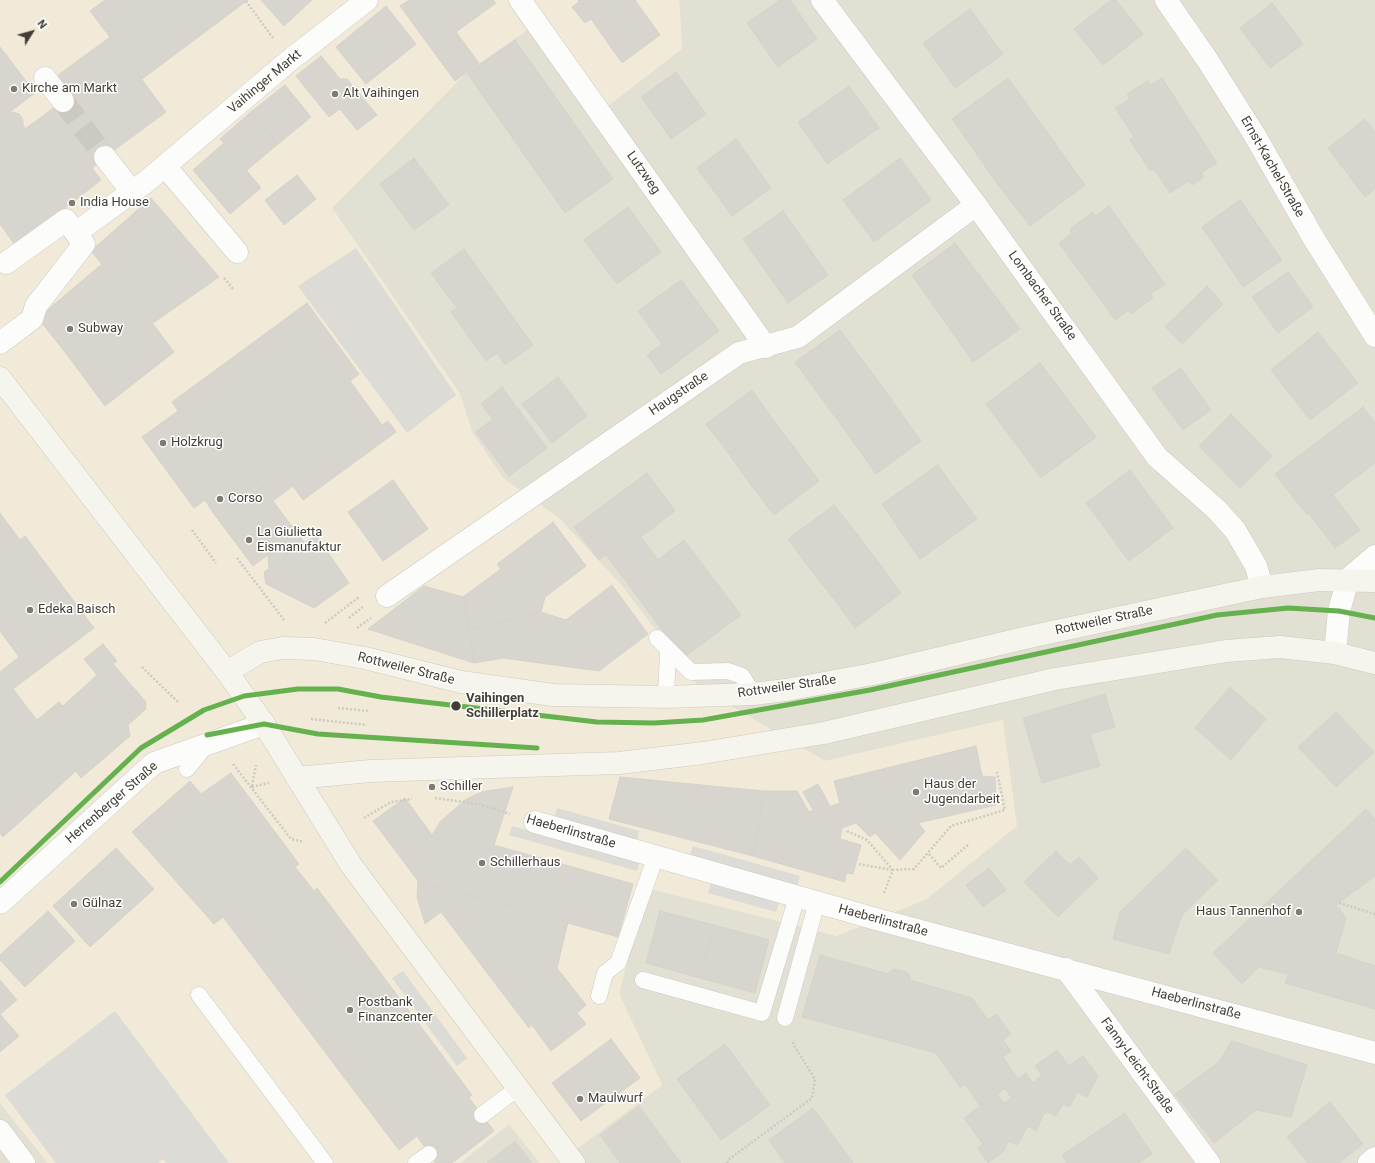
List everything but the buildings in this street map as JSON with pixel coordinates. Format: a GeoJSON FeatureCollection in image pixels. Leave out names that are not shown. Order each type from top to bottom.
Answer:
{"type":"FeatureCollection","features":[{"type":"Feature","properties":{"kind":"main road"},"geometry":{"type":"LineString","coordinates":[[0,378],[227,672],[264,724],[351,865],[574,1163]]}},
{"type":"Feature","properties":{"kind":"main road","name":"Rottweiler Straße"},"geometry":{"type":"LineString","coordinates":[[227,672],[260,652],[283,648],[314,649],[365,658],[461,682],[553,695],[666,697],[753,694],[786,690],[873,674],[1029,637],[1262,587],[1319,580],[1348,579],[1375,581]]}},
{"type":"Feature","properties":{"kind":"main road"},"geometry":{"type":"LineString","coordinates":[[297,778],[370,771],[619,762],[703,753],[824,734],[1055,679],[1226,650],[1280,647],[1335,652],[1375,664]]}},
{"type":"Feature","properties":{"kind":"street","name":"Vaihinger Markt"},"geometry":{"type":"LineString","coordinates":[[76,232],[132,192],[165,166],[290,60],[367,0]]}},
{"type":"Feature","properties":{"kind":"street","name":"Lutzweg"},"geometry":{"type":"LineString","coordinates":[[520,0],[766,347]]}},
{"type":"Feature","properties":{"kind":"street","name":"Ernst-Kachel-Straße"},"geometry":{"type":"LineString","coordinates":[[1166,0],[1254,134],[1314,239],[1375,336]]}},
{"type":"Feature","properties":{"kind":"street","name":"Lombacher Straße"},"geometry":{"type":"LineString","coordinates":[[831,4],[1157,457],[1216,509],[1235,530],[1253,561],[1262,587]]}},
{"type":"Feature","properties":{"kind":"street"},"geometry":{"type":"LineString","coordinates":[[45,78],[63,101]]}},
{"type":"Feature","properties":{"kind":"street"},"geometry":{"type":"LineString","coordinates":[[105,157],[132,192]]}},
{"type":"Feature","properties":{"kind":"street"},"geometry":{"type":"LineString","coordinates":[[165,166],[237,252]]}},
{"type":"Feature","properties":{"kind":"street","name":"Haugstraße"},"geometry":{"type":"LineString","coordinates":[[387,596],[739,353],[766,347],[798,337],[976,205]]}},
{"type":"Feature","properties":{"kind":"street"},"geometry":{"type":"LineString","coordinates":[[0,342],[32,319],[36,306],[84,244],[66,220],[6,263]]}},
{"type":"Feature","properties":{"kind":"street"},"geometry":{"type":"LineString","coordinates":[[1335,652],[1339,611],[1348,579],[1375,556]]}},
{"type":"Feature","properties":{"kind":"street","name":"Herrenberger Straße"},"geometry":{"type":"LineString","coordinates":[[0,903],[154,763],[205,747],[264,724]]}},
{"type":"Feature","properties":{"kind":"street","name":"Haeberlinstraße"},"geometry":{"type":"LineString","coordinates":[[536,822],[874,918],[1375,1053]]}},
{"type":"Feature","properties":{"kind":"street","name":"Fanny-Leicht-Straße"},"geometry":{"type":"LineString","coordinates":[[1066,969],[1209,1163]]}},
{"type":"Feature","properties":{"kind":"street"},"geometry":{"type":"LineString","coordinates":[[0,1131],[24,1163]]}},
{"type":"Feature","properties":{"kind":"street"},"geometry":{"type":"LineString","coordinates":[[1368,1163],[1375,1158]]}},
{"type":"Feature","properties":{"kind":"lane"},"geometry":{"type":"LineString","coordinates":[[657,638],[668,651],[691,672],[728,671],[742,676],[753,694]]}},
{"type":"Feature","properties":{"kind":"lane"},"geometry":{"type":"LineString","coordinates":[[666,697],[668,651]]}},
{"type":"Feature","properties":{"kind":"lane"},"geometry":{"type":"LineString","coordinates":[[188,769],[205,747]]}},
{"type":"Feature","properties":{"kind":"lane"},"geometry":{"type":"LineString","coordinates":[[599,996],[605,973],[618,963],[656,856]]}},
{"type":"Feature","properties":{"kind":"lane"},"geometry":{"type":"LineString","coordinates":[[643,980],[762,1013],[807,899]]}},
{"type":"Feature","properties":{"kind":"lane"},"geometry":{"type":"LineString","coordinates":[[785,1018],[807,899]]}},
{"type":"Feature","properties":{"kind":"lane"},"geometry":{"type":"LineString","coordinates":[[199,995],[325,1163]]}},
{"type":"Feature","properties":{"kind":"lane"},"geometry":{"type":"LineString","coordinates":[[482,1115],[518,1088]]}},
{"type":"Feature","properties":{"kind":"lane"},"geometry":{"type":"LineString","coordinates":[[416,1163],[429,1154]]}},
{"type":"Feature","properties":{"kind":"path"},"geometry":{"type":"LineString","coordinates":[[246,2],[290,60]]}},
{"type":"Feature","properties":{"kind":"path"},"geometry":{"type":"LineString","coordinates":[[192,530],[216,564]]}},
{"type":"Feature","properties":{"kind":"path"},"geometry":{"type":"LineString","coordinates":[[237,558],[287,624]]}},
{"type":"Feature","properties":{"kind":"path"},"geometry":{"type":"LineString","coordinates":[[319,626],[362,596]]}},
{"type":"Feature","properties":{"kind":"path"},"geometry":{"type":"LineString","coordinates":[[354,629],[376,614]]}},
{"type":"Feature","properties":{"kind":"path"},"geometry":{"type":"LineString","coordinates":[[142,667],[179,703]]}},
{"type":"Feature","properties":{"kind":"path"},"geometry":{"type":"LineString","coordinates":[[338,708],[368,711]]}},
{"type":"Feature","properties":{"kind":"path"},"geometry":{"type":"LineString","coordinates":[[311,719],[367,725]]}},
{"type":"Feature","properties":{"kind":"path"},"geometry":{"type":"LineString","coordinates":[[859,864],[894,870],[914,869],[951,826],[1005,810],[998,772]]}},
{"type":"Feature","properties":{"kind":"path"},"geometry":{"type":"LineString","coordinates":[[252,786],[291,839]]}},
{"type":"Feature","properties":{"kind":"path"},"geometry":{"type":"LineString","coordinates":[[364,818],[391,802],[419,798]]}},
{"type":"Feature","properties":{"kind":"path","name":"Haeberlinstraße"},"geometry":{"type":"LineString","coordinates":[[434,798],[479,804],[536,822]]}},
{"type":"Feature","properties":{"kind":"path"},"geometry":{"type":"LineString","coordinates":[[847,831],[867,840],[894,870]]}},
{"type":"Feature","properties":{"kind":"path"},"geometry":{"type":"LineString","coordinates":[[929,854],[940,868],[968,845]]}},
{"type":"Feature","properties":{"kind":"path"},"geometry":{"type":"LineString","coordinates":[[874,918],[894,870]]}},
{"type":"Feature","properties":{"kind":"path"},"geometry":{"type":"LineString","coordinates":[[1339,903],[1375,914]]}},
{"type":"Feature","properties":{"kind":"path"},"geometry":{"type":"LineString","coordinates":[[727,1163],[728,1160],[812,1098],[815,1079],[793,1044],[795,1036]]}},
{"type":"Feature","properties":{"kind":"shaded area"},"geometry":{"type":"Polygon","coordinates":[[[0,0],[679,0],[682,49],[599,113],[536,24],[466,73],[332,208],[460,394],[472,432],[503,478],[559,518],[622,586],[700,688],[825,761],[1003,720],[1017,826],[927,899],[837,936],[646,888],[619,994],[662,1085],[558,1163],[540,1163],[509,1124],[460,1163],[48,1163],[0,1103],[0,0]]]}},
{"type":"Feature","properties":{"kind":"shaded area"},"geometry":{"type":"Polygon","coordinates":[[[679,0],[1375,0],[1375,1163],[558,1163],[662,1085],[619,994],[646,887],[837,936],[1003,720],[825,761],[700,688],[622,586],[559,518],[503,478],[472,432],[460,394],[332,208],[466,73],[536,23],[682,49],[679,0]]]}},
{"type":"Feature","properties":{"kind":"shaded area"},"geometry":{"type":"Polygon","coordinates":[[[356,248],[456,395],[407,433],[298,286],[356,248]]]}},
{"type":"Feature","properties":{"kind":"shaded area"},"geometry":{"type":"Polygon","coordinates":[[[557,808],[639,831],[636,842],[554,819],[557,808]]]}},
{"type":"Feature","properties":{"kind":"shaded area"},"geometry":{"type":"Polygon","coordinates":[[[512,826],[639,862],[637,871],[509,835],[512,826]]]}},
{"type":"Feature","properties":{"kind":"shaded area"},"geometry":{"type":"Polygon","coordinates":[[[693,846],[800,876],[797,887],[689,857],[693,846]]]}},
{"type":"Feature","properties":{"kind":"shaded area"},"geometry":{"type":"Polygon","coordinates":[[[712,880],[780,899],[776,912],[708,893],[712,880]]]}},
{"type":"Feature","properties":{"kind":"shaded area"},"geometry":{"type":"Polygon","coordinates":[[[403,971],[467,1058],[457,1066],[392,978],[403,971]]]}},
{"type":"Feature","properties":{"kind":"shaded area"},"geometry":{"type":"Polygon","coordinates":[[[115,1011],[229,1163],[166,1163],[163,1159],[158,1163],[56,1163],[5,1095],[115,1011]]]}},
{"type":"Feature","properties":{"kind":"shaded area"},"geometry":{"type":"Polygon","coordinates":[[[0,1103],[48,1163],[0,1163],[0,1103]]]}},
{"type":"Feature","properties":{"kind":"shaded area"},"geometry":{"type":"Polygon","coordinates":[[[509,1124],[540,1163],[460,1163],[509,1124]]]}},
{"type":"Feature","properties":{"kind":"tunnel"},"geometry":{"type":"LineString","coordinates":[[63,101],[105,157]]}},
{"type":"Feature","properties":{"kind":"transit line"},"geometry":{"type":"LineString","coordinates":[[0,882],[141,748],[204,710],[244,696],[298,689],[338,689],[381,697],[597,722],[654,723],[703,720],[870,690],[1217,615],[1288,608],[1339,611],[1375,618]]}},
{"type":"Feature","properties":{"kind":"transit line"},"geometry":{"type":"LineString","coordinates":[[207,735],[264,724],[318,734],[537,748]]}},
{"type":"Feature","properties":{"kind":"place","name":"Kirche am Markt"},"geometry":{"type":"Point","coordinates":[14,89]}},
{"type":"Feature","properties":{"kind":"place","name":"Alt Vaihingen"},"geometry":{"type":"Point","coordinates":[335,94]}},
{"type":"Feature","properties":{"kind":"place","name":"India House"},"geometry":{"type":"Point","coordinates":[72,203]}},
{"type":"Feature","properties":{"kind":"place","name":"Subway"},"geometry":{"type":"Point","coordinates":[70,329]}},
{"type":"Feature","properties":{"kind":"place","name":"Holzkrug"},"geometry":{"type":"Point","coordinates":[163,443]}},
{"type":"Feature","properties":{"kind":"place","name":"Corso"},"geometry":{"type":"Point","coordinates":[220,499]}},
{"type":"Feature","properties":{"kind":"place","name":"La Giulietta Eismanufaktur"},"geometry":{"type":"Point","coordinates":[249,540]}},
{"type":"Feature","properties":{"kind":"place","name":"Edeka Baisch"},"geometry":{"type":"Point","coordinates":[30,610]}},
{"type":"Feature","properties":{"kind":"place","name":"Vaihingen Schillerplatz"},"geometry":{"type":"Point","coordinates":[456,706]}},
{"type":"Feature","properties":{"kind":"place","name":"Schiller"},"geometry":{"type":"Point","coordinates":[432,787]}},
{"type":"Feature","properties":{"kind":"place","name":"Haus der Jugendarbeit"},"geometry":{"type":"Point","coordinates":[916,792]}},
{"type":"Feature","properties":{"kind":"place","name":"Schillerhaus"},"geometry":{"type":"Point","coordinates":[482,863]}},
{"type":"Feature","properties":{"kind":"place","name":"Gülnaz"},"geometry":{"type":"Point","coordinates":[74,904]}},
{"type":"Feature","properties":{"kind":"place","name":"Haus Tannenhof"},"geometry":{"type":"Point","coordinates":[1299,912]}},
{"type":"Feature","properties":{"kind":"place","name":"Postbank Finanzcenter"},"geometry":{"type":"Point","coordinates":[350,1010]}},
{"type":"Feature","properties":{"kind":"place","name":"Maulwurf"},"geometry":{"type":"Point","coordinates":[580,1099]}}]}
